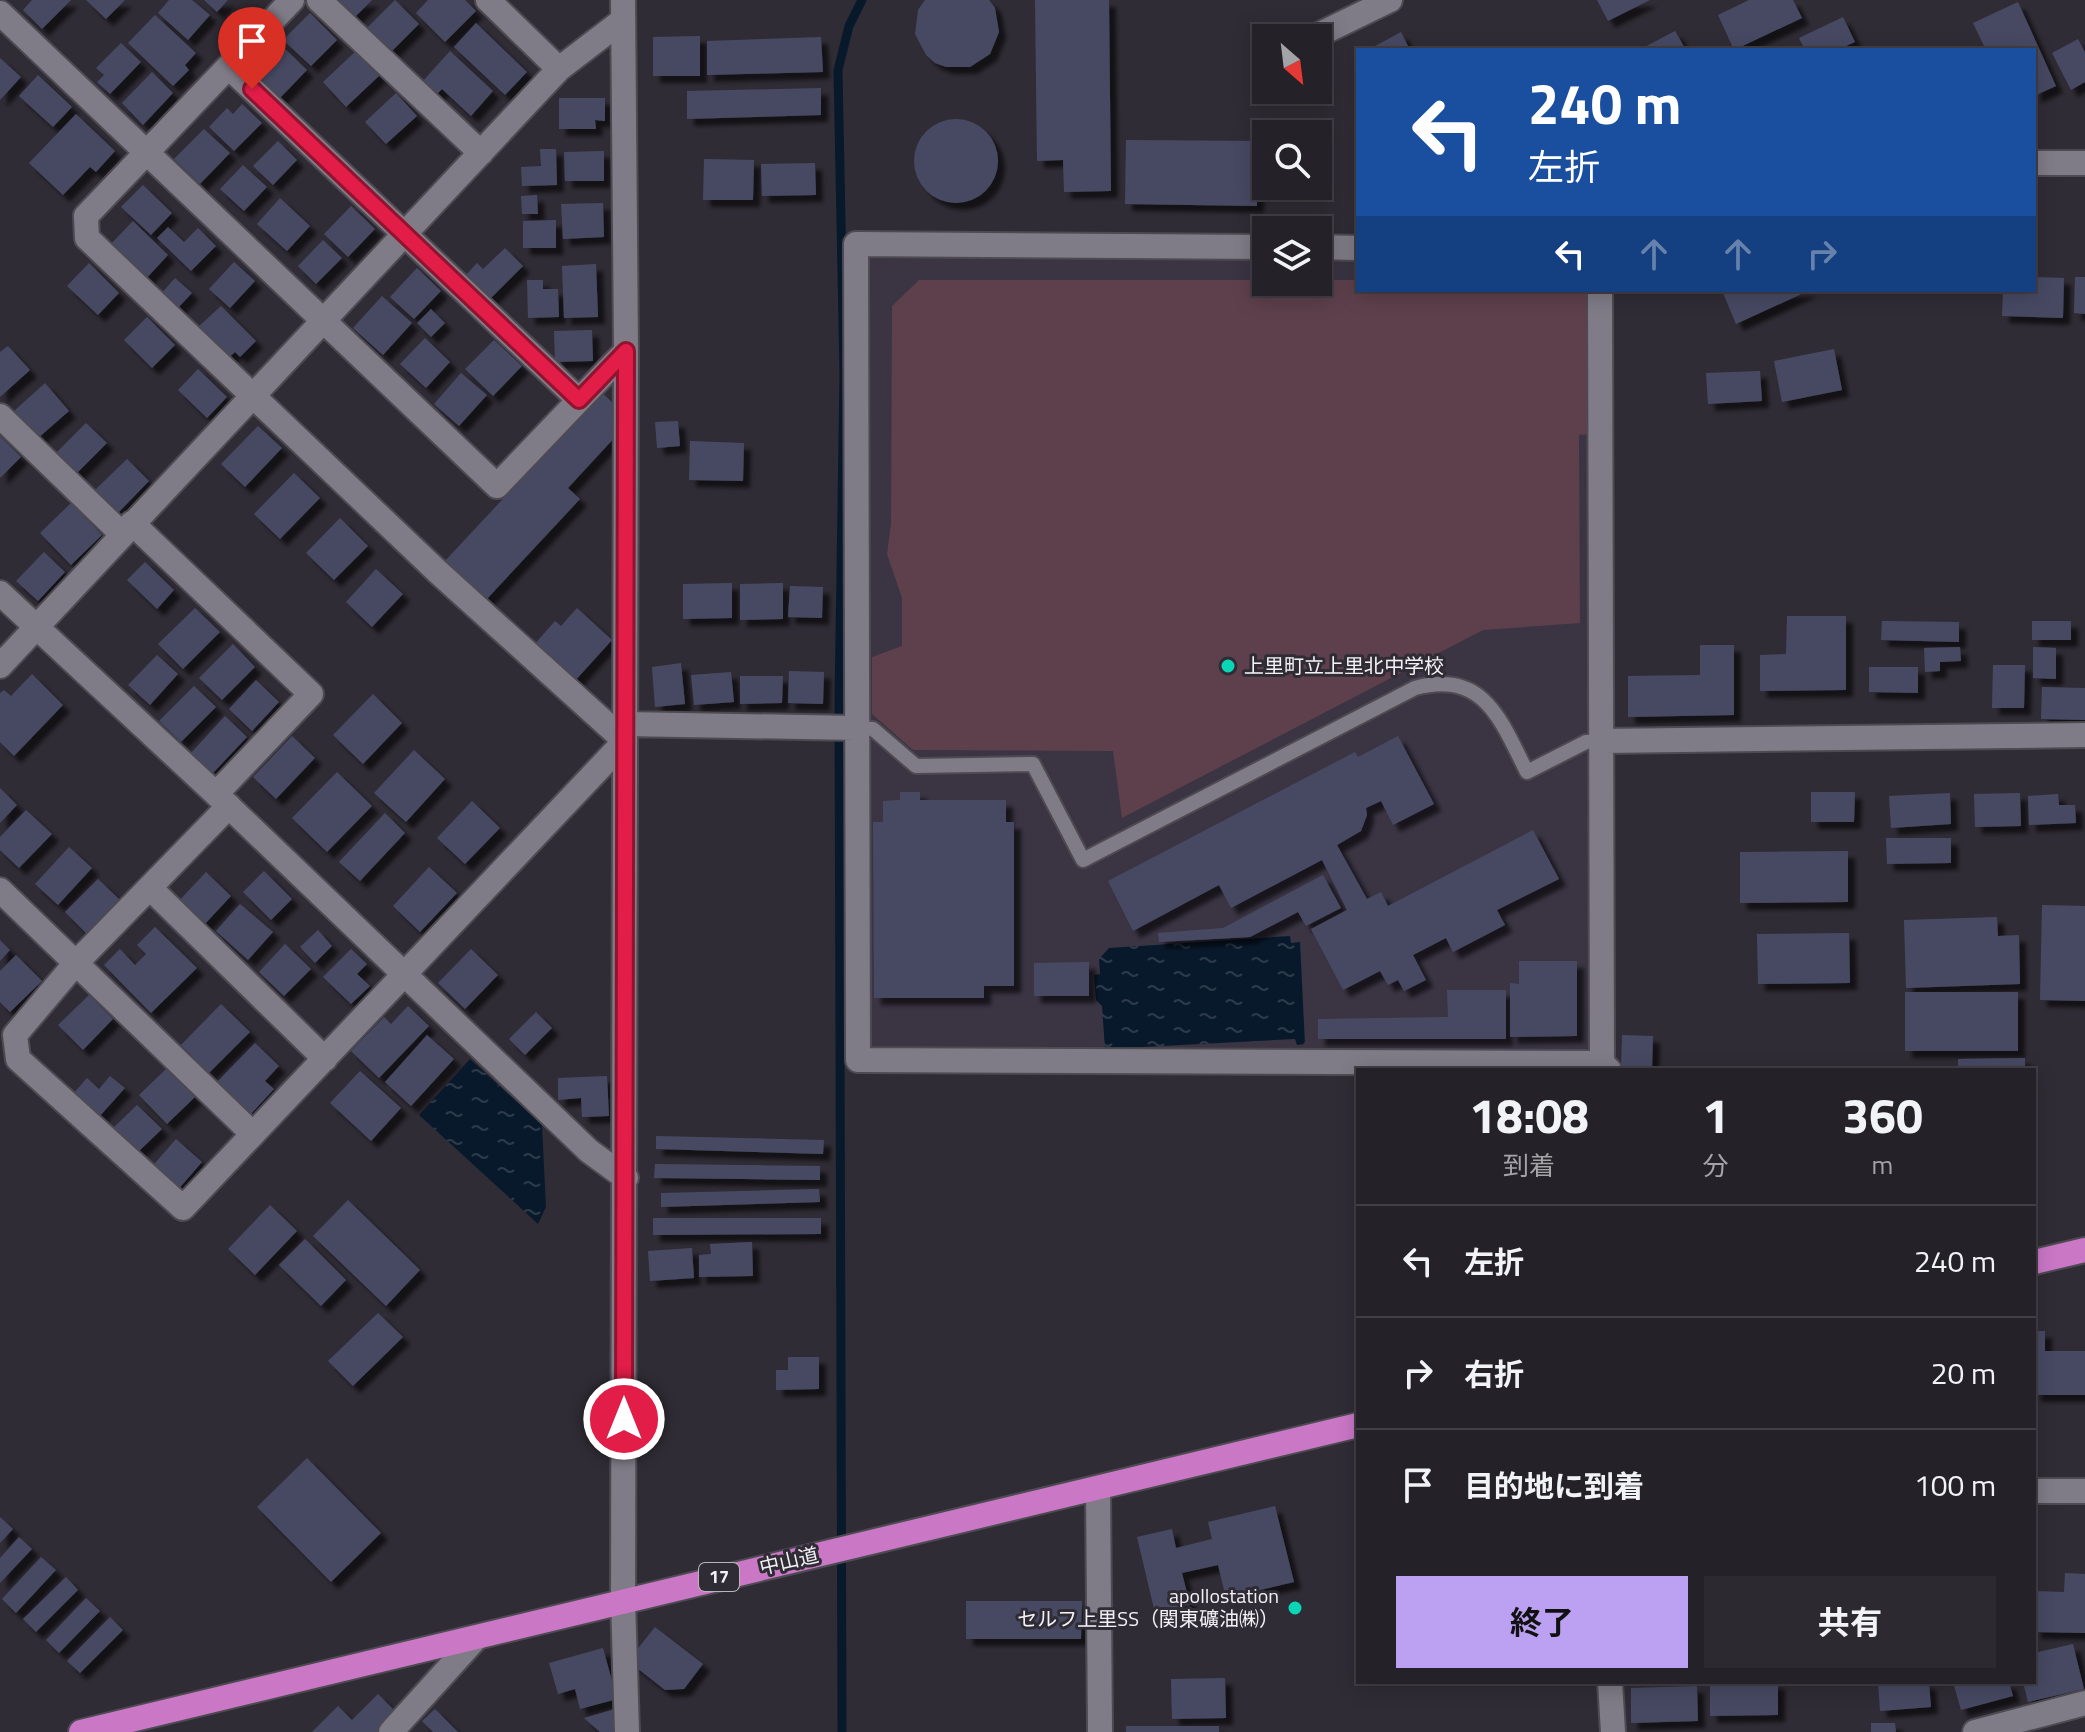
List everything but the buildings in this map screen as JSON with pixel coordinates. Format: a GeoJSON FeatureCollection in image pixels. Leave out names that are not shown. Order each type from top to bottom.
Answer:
{"type":"FeatureCollection","features":[{"type":"Feature","properties":{"kind":"highway"},"geometry":{"type":"LineString","coordinates":[[2036,1262],[2085,1250]]}},
{"type":"Feature","properties":{"kind":"highway","name":"中山道"},"geometry":{"type":"LineString","coordinates":[[81,1732],[1356,1425]]}},
{"type":"Feature","properties":{"kind":"street"},"geometry":{"type":"LineString","coordinates":[[292,0],[86,216],[87,238],[438,572],[625,732],[846,728]]}},
{"type":"Feature","properties":{"kind":"street"},"geometry":{"type":"LineString","coordinates":[[319,0],[481,153]]}},
{"type":"Feature","properties":{"kind":"street"},"geometry":{"type":"LineString","coordinates":[[488,0],[559,69]]}},
{"type":"Feature","properties":{"kind":"street"},"geometry":{"type":"LineString","coordinates":[[1332,28],[1390,0]]}},
{"type":"Feature","properties":{"kind":"street"},"geometry":{"type":"LineString","coordinates":[[0,666],[559,69],[623,10]]}},
{"type":"Feature","properties":{"kind":"street"},"geometry":{"type":"LineString","coordinates":[[623,10],[626,351],[623,1600],[627,1732]]}},
{"type":"Feature","properties":{"kind":"street"},"geometry":{"type":"LineString","coordinates":[[0,13],[497,486],[626,351]]}},
{"type":"Feature","properties":{"kind":"street"},"geometry":{"type":"LineString","coordinates":[[230,68],[579,400]]}},
{"type":"Feature","properties":{"kind":"street"},"geometry":{"type":"LineString","coordinates":[[2036,163],[2085,163]]}},
{"type":"Feature","properties":{"kind":"street"},"geometry":{"type":"LineString","coordinates":[[1252,247],[856,244],[846,728],[858,1060],[1606,1067],[1600,292]]}},
{"type":"Feature","properties":{"kind":"street"},"geometry":{"type":"LineString","coordinates":[[1332,247],[1356,248]]}},
{"type":"Feature","properties":{"kind":"street"},"geometry":{"type":"LineString","coordinates":[[0,416],[311,694],[151,889],[75,964],[15,1035],[18,1059],[183,1208],[405,974],[625,732]]}},
{"type":"Feature","properties":{"kind":"street"},"geometry":{"type":"LineString","coordinates":[[0,593],[222,800],[589,1151],[626,1178]]}},
{"type":"Feature","properties":{"kind":"street"},"geometry":{"type":"LineString","coordinates":[[1602,741],[2085,735]]}},
{"type":"Feature","properties":{"kind":"street"},"geometry":{"type":"LineString","coordinates":[[151,889],[325,1059]]}},
{"type":"Feature","properties":{"kind":"street"},"geometry":{"type":"LineString","coordinates":[[0,890],[253,1134]]}},
{"type":"Feature","properties":{"kind":"street"},"geometry":{"type":"LineString","coordinates":[[1098,1488],[1100,1732]]}},
{"type":"Feature","properties":{"kind":"street"},"geometry":{"type":"LineString","coordinates":[[2036,1491],[2085,1491]]}},
{"type":"Feature","properties":{"kind":"street"},"geometry":{"type":"LineString","coordinates":[[391,1732],[476,1638]]}},
{"type":"Feature","properties":{"kind":"street"},"geometry":{"type":"LineString","coordinates":[[1610,1684],[1613,1732]]}},
{"type":"Feature","properties":{"kind":"street"},"geometry":{"type":"LineString","coordinates":[[1975,1732],[2085,1703]]}},
{"type":"Feature","properties":{"kind":"lane"},"geometry":{"type":"LineString","coordinates":[[846,728],[873,729],[916,766],[1033,764],[1083,860],[1415,688],[1435,682],[1452,683],[1485,699],[1497,714],[1527,772],[1586,742],[1602,741]]}},
{"type":"Feature","properties":{"kind":"shaded area","name":"上里町立上里北中学校"},"geometry":{"type":"Polygon","coordinates":[[[873,254],[1252,256],[1252,296],[1332,296],[1332,256],[1356,256],[1356,292],[1592,292],[1592,1045],[1580,1054],[878,1051],[865,1041],[863,264],[873,254]]]}},
{"type":"Feature","properties":{"kind":"shaded area"},"geometry":{"type":"Polygon","coordinates":[[[919,280],[1252,280],[1252,296],[1332,296],[1332,280],[1356,280],[1356,292],[1590,292],[1590,434],[1579,435],[1580,623],[1483,630],[1122,818],[1113,751],[913,750],[872,714],[872,657],[902,646],[902,598],[887,554],[891,523],[892,306],[919,280]]]}},
{"type":"Feature","properties":{"kind":"water"},"geometry":{"type":"Polygon","coordinates":[[[1290,936],[1291,943],[1300,942],[1305,1044],[1297,1045],[1295,1039],[1105,1049],[1102,1006],[1096,1000],[1094,975],[1100,974],[1099,959],[1109,948],[1290,936]]]}},
{"type":"Feature","properties":{"kind":"water"},"geometry":{"type":"Polygon","coordinates":[[[470,1059],[542,1125],[546,1207],[538,1224],[419,1115],[470,1059]]]}},
{"type":"Feature","properties":{"kind":"waterway"},"geometry":{"type":"LineString","coordinates":[[842,1732],[839,701],[844,375],[838,70],[849,26],[862,0]]}},
{"type":"Feature","properties":{"kind":"place","name":"上里町立上里北中学校"},"geometry":{"type":"Point","coordinates":[1228,666]}},
{"type":"Feature","properties":{"kind":"place","name":"apollostation セルフ上里SS（関東礦油㈱）"},"geometry":{"type":"Point","coordinates":[1295,1608]}},
{"type":"Feature","properties":{"kind":"route"},"geometry":{"type":"LineString","coordinates":[[252,89],[579,400],[626,351],[624,1419]]}}]}
